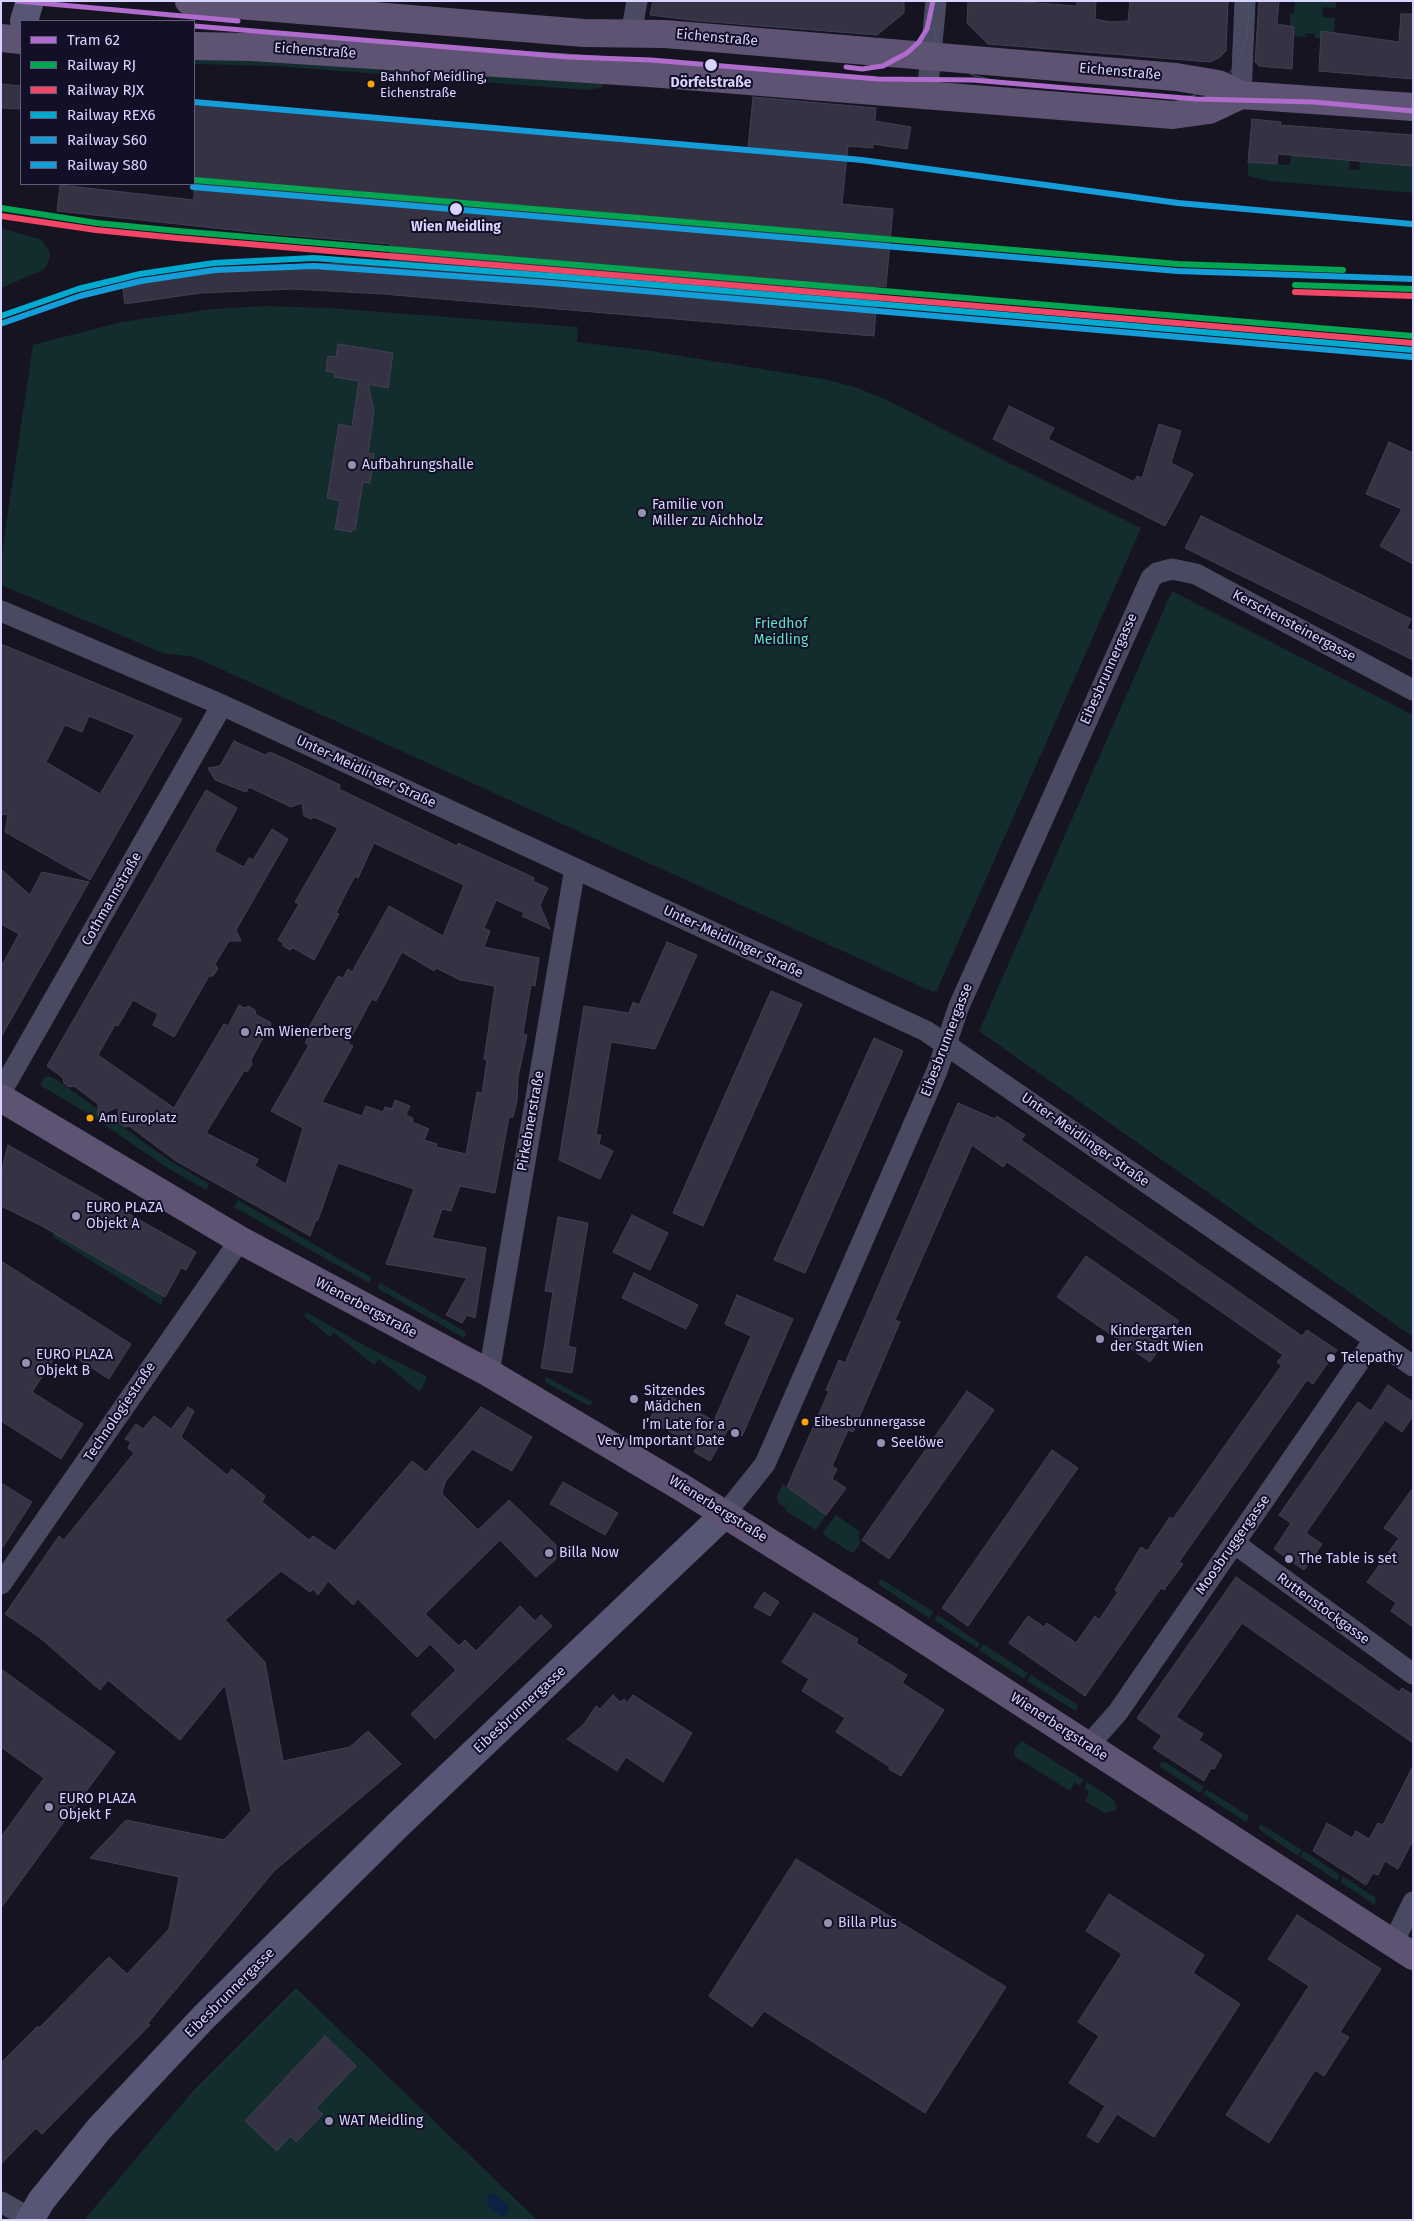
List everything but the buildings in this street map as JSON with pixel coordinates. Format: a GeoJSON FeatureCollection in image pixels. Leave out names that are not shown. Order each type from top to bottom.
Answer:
{"type":"FeatureCollection","features":[{"type":"Feature","properties":{"kind":"main road","name":"Eichenstraße"},"geometry":{"type":"LineString","coordinates":[[189,1],[584,33],[665,34],[931,55],[1176,77],[1218,84],[1241,95],[1413,106]]}},
{"type":"Feature","properties":{"kind":"main road","name":"Eichenstraße"},"geometry":{"type":"LineString","coordinates":[[195,46],[251,46],[658,74],[1173,115],[1209,110],[1241,95]]}},
{"type":"Feature","properties":{"kind":"main road","name":"Wienerbergstraße"},"geometry":{"type":"LineString","coordinates":[[1,1098],[240,1240],[489,1373],[725,1514],[889,1617],[1403,1949]]}},
{"type":"Feature","properties":{"kind":"street"},"geometry":{"type":"LineString","coordinates":[[22,20],[30,1]]}},
{"type":"Feature","properties":{"kind":"street"},"geometry":{"type":"LineString","coordinates":[[631,34],[638,1]]}},
{"type":"Feature","properties":{"kind":"street"},"geometry":{"type":"LineString","coordinates":[[928,96],[936,1]]}},
{"type":"Feature","properties":{"kind":"street"},"geometry":{"type":"LineString","coordinates":[[1241,95],[1245,1]]}},
{"type":"Feature","properties":{"kind":"street","name":"Kerschensteinergasse"},"geometry":{"type":"LineString","coordinates":[[1172,569],[1196,574],[1214,582],[1413,690]]}},
{"type":"Feature","properties":{"kind":"street","name":"Eibesbrunnergasse"},"geometry":{"type":"LineString","coordinates":[[31,2219],[40,2201],[99,2130],[204,2017],[400,1823],[725,1514],[765,1464],[937,1071],[959,1006],[1148,584],[1157,573],[1172,569]]}},
{"type":"Feature","properties":{"kind":"street","name":"Unter-Meidlinger Straße"},"geometry":{"type":"LineString","coordinates":[[1,611],[222,706],[912,1024],[945,1044],[1413,1366]]}},
{"type":"Feature","properties":{"kind":"street","name":"Cothmannstraße"},"geometry":{"type":"LineString","coordinates":[[1,1092],[222,706]]}},
{"type":"Feature","properties":{"kind":"street","name":"Pirkebnerstraße"},"geometry":{"type":"LineString","coordinates":[[489,1373],[574,868]]}},
{"type":"Feature","properties":{"kind":"street","name":"Technologiestraße"},"geometry":{"type":"LineString","coordinates":[[1,1584],[240,1240]]}},
{"type":"Feature","properties":{"kind":"street","name":"Moosbruggergasse"},"geometry":{"type":"LineString","coordinates":[[1088,1746],[1118,1712],[1374,1340]]}},
{"type":"Feature","properties":{"kind":"street","name":"Ruttenstockgasse"},"geometry":{"type":"LineString","coordinates":[[1234,1544],[1413,1674]]}},
{"type":"Feature","properties":{"kind":"street"},"geometry":{"type":"LineString","coordinates":[[1403,1949],[1413,1902]]}},
{"type":"Feature","properties":{"kind":"street"},"geometry":{"type":"LineString","coordinates":[[1,2202],[31,2219]]}},
{"type":"Feature","properties":{"kind":"green space"},"geometry":{"type":"Polygon","coordinates":[[[1293,1],[1336,1],[1336,8],[1323,7],[1322,17],[1335,18],[1334,39],[1315,38],[1315,34],[1306,33],[1305,37],[1293,36],[1290,33],[1290,13],[1294,14],[1295,4],[1293,1]]]}},
{"type":"Feature","properties":{"kind":"green space"},"geometry":{"type":"Polygon","coordinates":[[[195,56],[604,85],[600,88],[586,90],[276,66],[195,64],[195,56]]]}},
{"type":"Feature","properties":{"kind":"green space"},"geometry":{"type":"Polygon","coordinates":[[[1291,155],[1347,160],[1350,156],[1349,169],[1359,170],[1360,161],[1413,166],[1413,193],[1270,181],[1248,176],[1248,162],[1290,165],[1291,155]]]}},
{"type":"Feature","properties":{"kind":"green space"},"geometry":{"type":"Polygon","coordinates":[[[1,228],[42,240],[50,253],[48,264],[43,270],[1,288],[1,228]]]}},
{"type":"Feature","properties":{"kind":"green space","name":"Friedhof Meidling"},"geometry":{"type":"Polygon","coordinates":[[[264,306],[329,308],[578,327],[577,342],[651,351],[823,379],[855,387],[885,399],[1141,528],[937,990],[933,992],[194,657],[163,653],[1,585],[1,559],[33,345],[121,322],[213,309],[264,306]]]}},
{"type":"Feature","properties":{"kind":"green space"},"geometry":{"type":"Polygon","coordinates":[[[1172,591],[1413,715],[1413,1337],[979,1031],[1172,591]]]}},
{"type":"Feature","properties":{"kind":"green space"},"geometry":{"type":"Polygon","coordinates":[[[48,1076],[56,1079],[166,1158],[209,1184],[206,1190],[169,1169],[90,1115],[40,1085],[45,1077],[48,1076]]]}},
{"type":"Feature","properties":{"kind":"green space"},"geometry":{"type":"Polygon","coordinates":[[[238,1200],[372,1278],[369,1283],[234,1207],[238,1200]]]}},
{"type":"Feature","properties":{"kind":"green space"},"geometry":{"type":"Polygon","coordinates":[[[54,1233],[164,1296],[161,1305],[52,1236],[54,1233]]]}},
{"type":"Feature","properties":{"kind":"green space"},"geometry":{"type":"Polygon","coordinates":[[[380,1283],[463,1330],[466,1332],[464,1338],[377,1288],[380,1283]]]}},
{"type":"Feature","properties":{"kind":"green space"},"geometry":{"type":"Polygon","coordinates":[[[306,1312],[369,1348],[426,1376],[420,1392],[379,1359],[374,1365],[334,1333],[330,1337],[304,1316],[306,1312]]]}},
{"type":"Feature","properties":{"kind":"green space"},"geometry":{"type":"Polygon","coordinates":[[[546,1377],[593,1402],[589,1406],[545,1382],[546,1377]]]}},
{"type":"Feature","properties":{"kind":"green space"},"geometry":{"type":"Polygon","coordinates":[[[783,1484],[826,1515],[816,1530],[785,1510],[786,1508],[778,1503],[777,1495],[783,1484]]]}},
{"type":"Feature","properties":{"kind":"green space"},"geometry":{"type":"Polygon","coordinates":[[[836,1515],[859,1531],[860,1544],[854,1552],[850,1552],[824,1535],[823,1532],[836,1515]]]}},
{"type":"Feature","properties":{"kind":"green space"},"geometry":{"type":"Polygon","coordinates":[[[881,1579],[934,1612],[929,1618],[878,1584],[881,1579]]]}},
{"type":"Feature","properties":{"kind":"green space"},"geometry":{"type":"Polygon","coordinates":[[[938,1615],[980,1643],[977,1648],[934,1620],[938,1615]]]}},
{"type":"Feature","properties":{"kind":"green space"},"geometry":{"type":"Polygon","coordinates":[[[983,1644],[1028,1673],[1024,1679],[979,1650],[983,1644]]]}},
{"type":"Feature","properties":{"kind":"green space"},"geometry":{"type":"Polygon","coordinates":[[[1031,1675],[1078,1705],[1076,1711],[1027,1681],[1031,1675]]]}},
{"type":"Feature","properties":{"kind":"green space"},"geometry":{"type":"Polygon","coordinates":[[[1022,1741],[1084,1780],[1080,1786],[1074,1782],[1070,1791],[1014,1756],[1015,1747],[1022,1741]]]}},
{"type":"Feature","properties":{"kind":"green space"},"geometry":{"type":"Polygon","coordinates":[[[1162,1762],[1167,1763],[1204,1787],[1200,1793],[1159,1766],[1162,1762]]]}},
{"type":"Feature","properties":{"kind":"green space"},"geometry":{"type":"Polygon","coordinates":[[[1087,1782],[1113,1799],[1117,1806],[1116,1810],[1105,1813],[1085,1801],[1089,1792],[1084,1788],[1087,1782]]]}},
{"type":"Feature","properties":{"kind":"green space"},"geometry":{"type":"Polygon","coordinates":[[[1206,1789],[1249,1816],[1246,1822],[1203,1794],[1206,1789]]]}},
{"type":"Feature","properties":{"kind":"green space"},"geometry":{"type":"Polygon","coordinates":[[[1261,1824],[1302,1850],[1298,1856],[1258,1829],[1261,1824]]]}},
{"type":"Feature","properties":{"kind":"green space"},"geometry":{"type":"Polygon","coordinates":[[[1304,1851],[1340,1875],[1337,1881],[1300,1856],[1304,1851]]]}},
{"type":"Feature","properties":{"kind":"green space"},"geometry":{"type":"Polygon","coordinates":[[[1343,1876],[1376,1898],[1375,1905],[1340,1882],[1343,1876]]]}},
{"type":"Feature","properties":{"kind":"green space","name":"WAT Meidling"},"geometry":{"type":"Polygon","coordinates":[[[296,1988],[537,2220],[84,2220],[193,2091],[296,1988]]]}},
{"type":"Feature","properties":{"kind":"water"},"geometry":{"type":"Polygon","coordinates":[[[492,2194],[509,2206],[508,2213],[501,2216],[487,2204],[488,2196],[492,2194]]]}},
{"type":"Feature","properties":{"kind":"tram line","name":"62"},"geometry":{"type":"LineString","coordinates":[[17,1],[238,21]]}},
{"type":"Feature","properties":{"kind":"tram line"},"geometry":{"type":"LineString","coordinates":[[933,1],[933,24],[936,38],[952,61],[975,76],[1007,83]]}},
{"type":"Feature","properties":{"kind":"tram line","name":"62"},"geometry":{"type":"LineString","coordinates":[[846,67],[862,69],[883,66],[907,53],[919,42],[927,29],[933,1]]}},
{"type":"Feature","properties":{"kind":"tram line"},"geometry":{"type":"LineString","coordinates":[[1172,97],[1192,96],[1211,89],[1223,80],[1237,64],[1247,39],[1249,1]]}},
{"type":"Feature","properties":{"kind":"tram line","name":"62"},"geometry":{"type":"LineString","coordinates":[[195,26],[568,57],[651,60],[878,79],[973,80],[1196,99],[1314,102],[1413,111]]}},
{"type":"Feature","properties":{"kind":"rail line","name":"S80"},"geometry":{"type":"LineString","coordinates":[[195,102],[862,160],[1178,203],[1412,224]]}},
{"type":"Feature","properties":{"kind":"rail line","name":"RJ"},"geometry":{"type":"LineString","coordinates":[[195,180],[1178,264],[1343,270]]}},
{"type":"Feature","properties":{"kind":"rail line","name":"S80"},"geometry":{"type":"LineString","coordinates":[[193,187],[1177,271],[1413,279]]}},
{"type":"Feature","properties":{"kind":"rail line","name":"RJ"},"geometry":{"type":"LineString","coordinates":[[1,208],[97,223],[178,231],[1413,336]]}},
{"type":"Feature","properties":{"kind":"rail line","name":"RJX"},"geometry":{"type":"LineString","coordinates":[[1,216],[96,230],[177,238],[1412,343]]}},
{"type":"Feature","properties":{"kind":"rail line","name":"REX6"},"geometry":{"type":"LineString","coordinates":[[1,316],[78,289],[140,274],[214,263],[314,258],[552,276],[1413,350]]}},
{"type":"Feature","properties":{"kind":"rail line","name":"S60"},"geometry":{"type":"LineString","coordinates":[[3,323],[80,296],[141,281],[215,270],[314,266],[551,283],[1412,357]]}},
{"type":"Feature","properties":{"kind":"rail line","name":"RJ"},"geometry":{"type":"LineString","coordinates":[[1295,285],[1413,289]]}},
{"type":"Feature","properties":{"kind":"rail line","name":"RJX"},"geometry":{"type":"LineString","coordinates":[[1295,292],[1413,296]]}},
{"type":"Feature","properties":{"kind":"place","name":"Dörfelstraße"},"geometry":{"type":"Point","coordinates":[711,65]}},
{"type":"Feature","properties":{"kind":"place","name":"Bahnhof Meidling, Eichenstraße"},"geometry":{"type":"Point","coordinates":[371,84]}},
{"type":"Feature","properties":{"kind":"place","name":"Wien Meidling"},"geometry":{"type":"Point","coordinates":[456,209]}},
{"type":"Feature","properties":{"kind":"place","name":"Aufbahrungshalle"},"geometry":{"type":"Point","coordinates":[352,465]}},
{"type":"Feature","properties":{"kind":"place","name":"Familie von Miller zu Aichholz"},"geometry":{"type":"Point","coordinates":[642,513]}},
{"type":"Feature","properties":{"kind":"place","name":"Am Wienerberg"},"geometry":{"type":"Point","coordinates":[245,1032]}},
{"type":"Feature","properties":{"kind":"place","name":"Am Europlatz"},"geometry":{"type":"Point","coordinates":[90,1118]}},
{"type":"Feature","properties":{"kind":"place","name":"EURO PLAZA Objekt A"},"geometry":{"type":"Point","coordinates":[76,1216]}},
{"type":"Feature","properties":{"kind":"place","name":"Kindergarten der Stadt Wien"},"geometry":{"type":"Point","coordinates":[1100,1339]}},
{"type":"Feature","properties":{"kind":"place","name":"Telepathy"},"geometry":{"type":"Point","coordinates":[1331,1358]}},
{"type":"Feature","properties":{"kind":"place","name":"EURO PLAZA Objekt B"},"geometry":{"type":"Point","coordinates":[26,1363]}},
{"type":"Feature","properties":{"kind":"place","name":"Sitzendes Mädchen"},"geometry":{"type":"Point","coordinates":[634,1399]}},
{"type":"Feature","properties":{"kind":"place","name":"Eibesbrunnergasse"},"geometry":{"type":"Point","coordinates":[805,1422]}},
{"type":"Feature","properties":{"kind":"place","name":"I’m Late for a Very Important Date"},"geometry":{"type":"Point","coordinates":[735,1433]}},
{"type":"Feature","properties":{"kind":"place","name":"Seelöwe"},"geometry":{"type":"Point","coordinates":[881,1443]}},
{"type":"Feature","properties":{"kind":"place","name":"Billa Now"},"geometry":{"type":"Point","coordinates":[549,1553]}},
{"type":"Feature","properties":{"kind":"place","name":"The Table is set"},"geometry":{"type":"Point","coordinates":[1289,1559]}},
{"type":"Feature","properties":{"kind":"place","name":"EURO PLAZA Objekt F"},"geometry":{"type":"Point","coordinates":[49,1807]}},
{"type":"Feature","properties":{"kind":"place","name":"Billa Plus"},"geometry":{"type":"Point","coordinates":[828,1923]}},
{"type":"Feature","properties":{"kind":"place","name":"WAT Meidling"},"geometry":{"type":"Point","coordinates":[329,2121]}}]}
